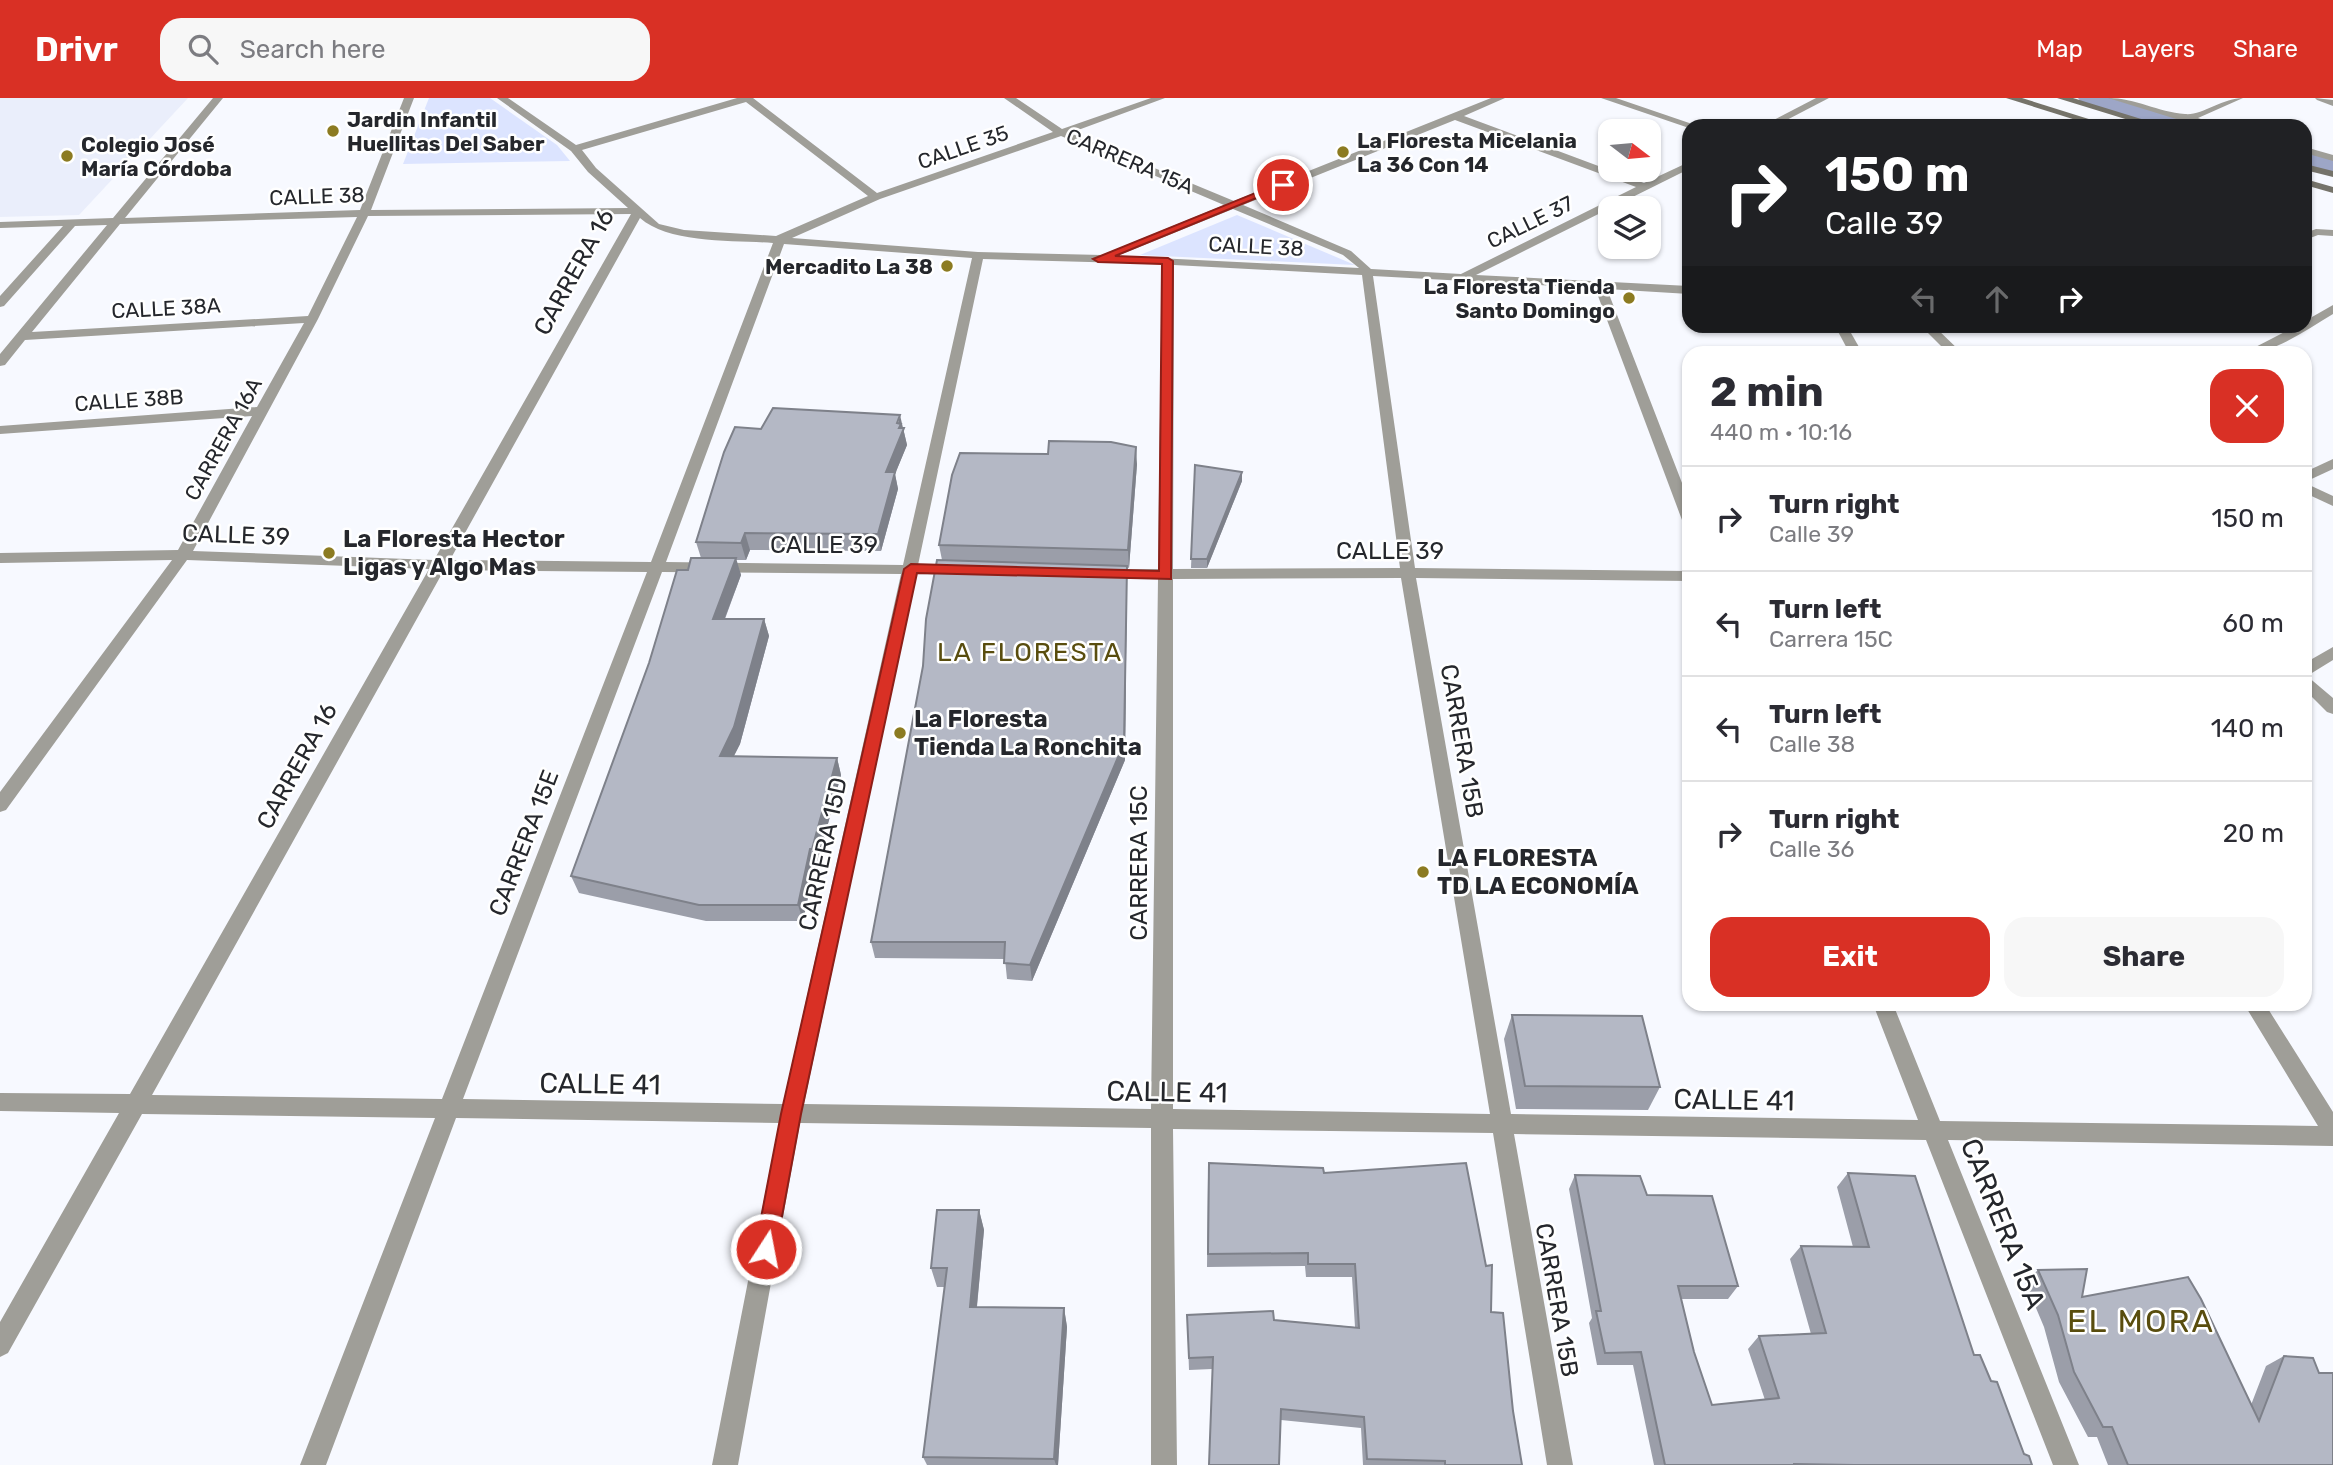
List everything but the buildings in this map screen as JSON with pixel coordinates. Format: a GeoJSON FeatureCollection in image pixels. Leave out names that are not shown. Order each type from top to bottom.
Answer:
{"type":"FeatureCollection","features":[{"type":"Feature","properties":{"kind":"main road"},"geometry":{"type":"LineString","coordinates":[[2011,98],[2082,119]]}},
{"type":"Feature","properties":{"kind":"main road"},"geometry":{"type":"LineString","coordinates":[[2062,98],[2135,119]]}},
{"type":"Feature","properties":{"kind":"main road"},"geometry":{"type":"LineString","coordinates":[[2312,169],[2333,174]]}},
{"type":"Feature","properties":{"kind":"main road"},"geometry":{"type":"LineString","coordinates":[[2312,184],[2333,190]]}},
{"type":"Feature","properties":{"kind":"street"},"geometry":{"type":"LineString","coordinates":[[0,362],[218,98]]}},
{"type":"Feature","properties":{"kind":"street","name":"CARRERA 16A"},"geometry":{"type":"LineString","coordinates":[[0,805],[183,555],[312,318],[364,214],[409,98]]}},
{"type":"Feature","properties":{"kind":"street","name":"CARRERA 16"},"geometry":{"type":"LineString","coordinates":[[502,98],[575,149],[592,170],[655,226]]}},
{"type":"Feature","properties":{"kind":"street"},"geometry":{"type":"LineString","coordinates":[[575,149],[748,98],[876,197]]}},
{"type":"Feature","properties":{"kind":"street","name":"CARRERA 15A"},"geometry":{"type":"LineString","coordinates":[[1009,98],[1062,133],[1347,253],[1364,266],[1367,272]]}},
{"type":"Feature","properties":{"kind":"street","name":"CALLE 35"},"geometry":{"type":"LineString","coordinates":[[780,239],[876,197],[1160,98]]}},
{"type":"Feature","properties":{"kind":"street"},"geometry":{"type":"LineString","coordinates":[[1098,259],[1500,98]]}},
{"type":"Feature","properties":{"kind":"street"},"geometry":{"type":"LineString","coordinates":[[1606,98],[1682,122]]}},
{"type":"Feature","properties":{"kind":"street"},"geometry":{"type":"LineString","coordinates":[[1782,119],[1824,98]]}},
{"type":"Feature","properties":{"kind":"street"},"geometry":{"type":"LineString","coordinates":[[2113,98],[2171,119]]}},
{"type":"Feature","properties":{"kind":"street"},"geometry":{"type":"LineString","coordinates":[[2186,119],[2238,98]]}},
{"type":"Feature","properties":{"kind":"street"},"geometry":{"type":"LineString","coordinates":[[2320,98],[2333,103]]}},
{"type":"Feature","properties":{"kind":"street"},"geometry":{"type":"LineString","coordinates":[[1454,116],[1645,187]]}},
{"type":"Feature","properties":{"kind":"street"},"geometry":{"type":"LineString","coordinates":[[2312,152],[2333,158]]}},
{"type":"Feature","properties":{"kind":"street","name":"CALLE 37"},"geometry":{"type":"LineString","coordinates":[[1464,277],[1682,168]]}},
{"type":"Feature","properties":{"kind":"street","name":"CALLE 38"},"geometry":{"type":"LineString","coordinates":[[0,225],[364,214],[636,211]]}},
{"type":"Feature","properties":{"kind":"street","name":"CARRERA 16"},"geometry":{"type":"LineString","coordinates":[[0,1345],[138,1104],[636,211]]}},
{"type":"Feature","properties":{"kind":"street"},"geometry":{"type":"LineString","coordinates":[[0,303],[71,224]]}},
{"type":"Feature","properties":{"kind":"street","name":"CALLE 38"},"geometry":{"type":"LineString","coordinates":[[655,226],[684,233],[978,255],[1168,261],[1682,290]]}},
{"type":"Feature","properties":{"kind":"street"},"geometry":{"type":"LineString","coordinates":[[2312,234],[2333,233]]}},
{"type":"Feature","properties":{"kind":"street","name":"CARRERA 15E"},"geometry":{"type":"LineString","coordinates":[[313,1465],[447,1109],[658,567],[780,239]]}},
{"type":"Feature","properties":{"kind":"street","name":"CARRERA 15D"},"geometry":{"type":"LineString","coordinates":[[725,1465],[791,1114],[978,255]]}},
{"type":"Feature","properties":{"kind":"street","name":"CARRERA 15C"},"geometry":{"type":"LineString","coordinates":[[1164,1465],[1162,1120],[1168,261]]}},
{"type":"Feature","properties":{"kind":"street","name":"CARRERA 15B"},"geometry":{"type":"LineString","coordinates":[[1367,272],[1408,573],[1560,1465]]}},
{"type":"Feature","properties":{"kind":"street"},"geometry":{"type":"LineString","coordinates":[[1599,284],[1682,502]]}},
{"type":"Feature","properties":{"kind":"street"},"geometry":{"type":"LineString","coordinates":[[2312,320],[2333,309]]}},
{"type":"Feature","properties":{"kind":"street","name":"CALLE 38A"},"geometry":{"type":"LineString","coordinates":[[22,336],[312,318]]}},
{"type":"Feature","properties":{"kind":"street"},"geometry":{"type":"LineString","coordinates":[[1934,333],[1948,346]]}},
{"type":"Feature","properties":{"kind":"street"},"geometry":{"type":"LineString","coordinates":[[2263,346],[2286,333]]}},
{"type":"Feature","properties":{"kind":"street","name":"CALLE 38B"},"geometry":{"type":"LineString","coordinates":[[0,430],[262,411]]}},
{"type":"Feature","properties":{"kind":"street"},"geometry":{"type":"LineString","coordinates":[[2312,474],[2333,463]]}},
{"type":"Feature","properties":{"kind":"street"},"geometry":{"type":"LineString","coordinates":[[2312,491],[2333,502]]}},
{"type":"Feature","properties":{"kind":"street","name":"CALLE 39"},"geometry":{"type":"LineString","coordinates":[[0,558],[183,555],[440,565],[978,571]]}},
{"type":"Feature","properties":{"kind":"street","name":"CALLE 39"},"geometry":{"type":"LineString","coordinates":[[1086,574],[1682,576]]}},
{"type":"Feature","properties":{"kind":"street"},"geometry":{"type":"LineString","coordinates":[[2312,666],[2333,652]]}},
{"type":"Feature","properties":{"kind":"street"},"geometry":{"type":"LineString","coordinates":[[2312,688],[2333,708]]}},
{"type":"Feature","properties":{"kind":"street","name":"CARRERA 15A"},"geometry":{"type":"LineString","coordinates":[[1886,1011],[2066,1465]]}},
{"type":"Feature","properties":{"kind":"street"},"geometry":{"type":"LineString","coordinates":[[2258,1011],[2333,1131]]}},
{"type":"Feature","properties":{"kind":"street","name":"CALLE 41"},"geometry":{"type":"LineString","coordinates":[[0,1102],[2333,1136]]}},
{"type":"Feature","properties":{"kind":"shaded area","name":"Colegio José María Córdoba"},"geometry":{"type":"Polygon","coordinates":[[[0,98],[188,98],[79,215],[0,217],[0,98]]]}},
{"type":"Feature","properties":{"kind":"shaded area"},"geometry":{"type":"Polygon","coordinates":[[[429,98],[490,98],[557,145],[570,161],[403,164],[429,98]]]}},
{"type":"Feature","properties":{"kind":"shaded area"},"geometry":{"type":"Polygon","coordinates":[[[1237,215],[1355,265],[1140,255],[1237,215]]]}},
{"type":"Feature","properties":{"kind":"waterway"},"geometry":{"type":"LineString","coordinates":[[2088,98],[2160,119]]}},
{"type":"Feature","properties":{"kind":"waterway"},"geometry":{"type":"LineString","coordinates":[[2312,161],[2333,167]]}},
{"type":"Feature","properties":{"kind":"place","name":"Jardin Infantil Huellitas Del Saber"},"geometry":{"type":"Point","coordinates":[333,131]}},
{"type":"Feature","properties":{"kind":"place","name":"La Floresta Micelania La 36 Con 14"},"geometry":{"type":"Point","coordinates":[1343,152]}},
{"type":"Feature","properties":{"kind":"place","name":"Colegio José María Córdoba"},"geometry":{"type":"Point","coordinates":[67,156]}},
{"type":"Feature","properties":{"kind":"place","name":"Mercadito La 38"},"geometry":{"type":"Point","coordinates":[947,266]}},
{"type":"Feature","properties":{"kind":"place","name":"La Floresta Tienda Santo Domingo"},"geometry":{"type":"Point","coordinates":[1629,298]}},
{"type":"Feature","properties":{"kind":"place","name":"La Floresta Hector Ligas y Algo Mas"},"geometry":{"type":"Point","coordinates":[329,553]}},
{"type":"Feature","properties":{"kind":"place","name":"La Floresta Tienda La Ronchita"},"geometry":{"type":"Point","coordinates":[900,733]}},
{"type":"Feature","properties":{"kind":"place","name":"LA FLORESTA TD LA ECONOMÍA"},"geometry":{"type":"Point","coordinates":[1423,872]}},
{"type":"Feature","properties":{"kind":"district","name":"LA FLORESTA"},"geometry":{"type":"Point","coordinates":[1030,652]}},
{"type":"Feature","properties":{"kind":"district","name":"EL MORA"},"geometry":{"type":"Point","coordinates":[2141,1321]}},
{"type":"Feature","properties":{"kind":"route"},"geometry":{"type":"LineString","coordinates":[[766,1249],[791,1114],[911,569],[1166,576],[1168,261],[1098,259],[1283,185]]}}]}
